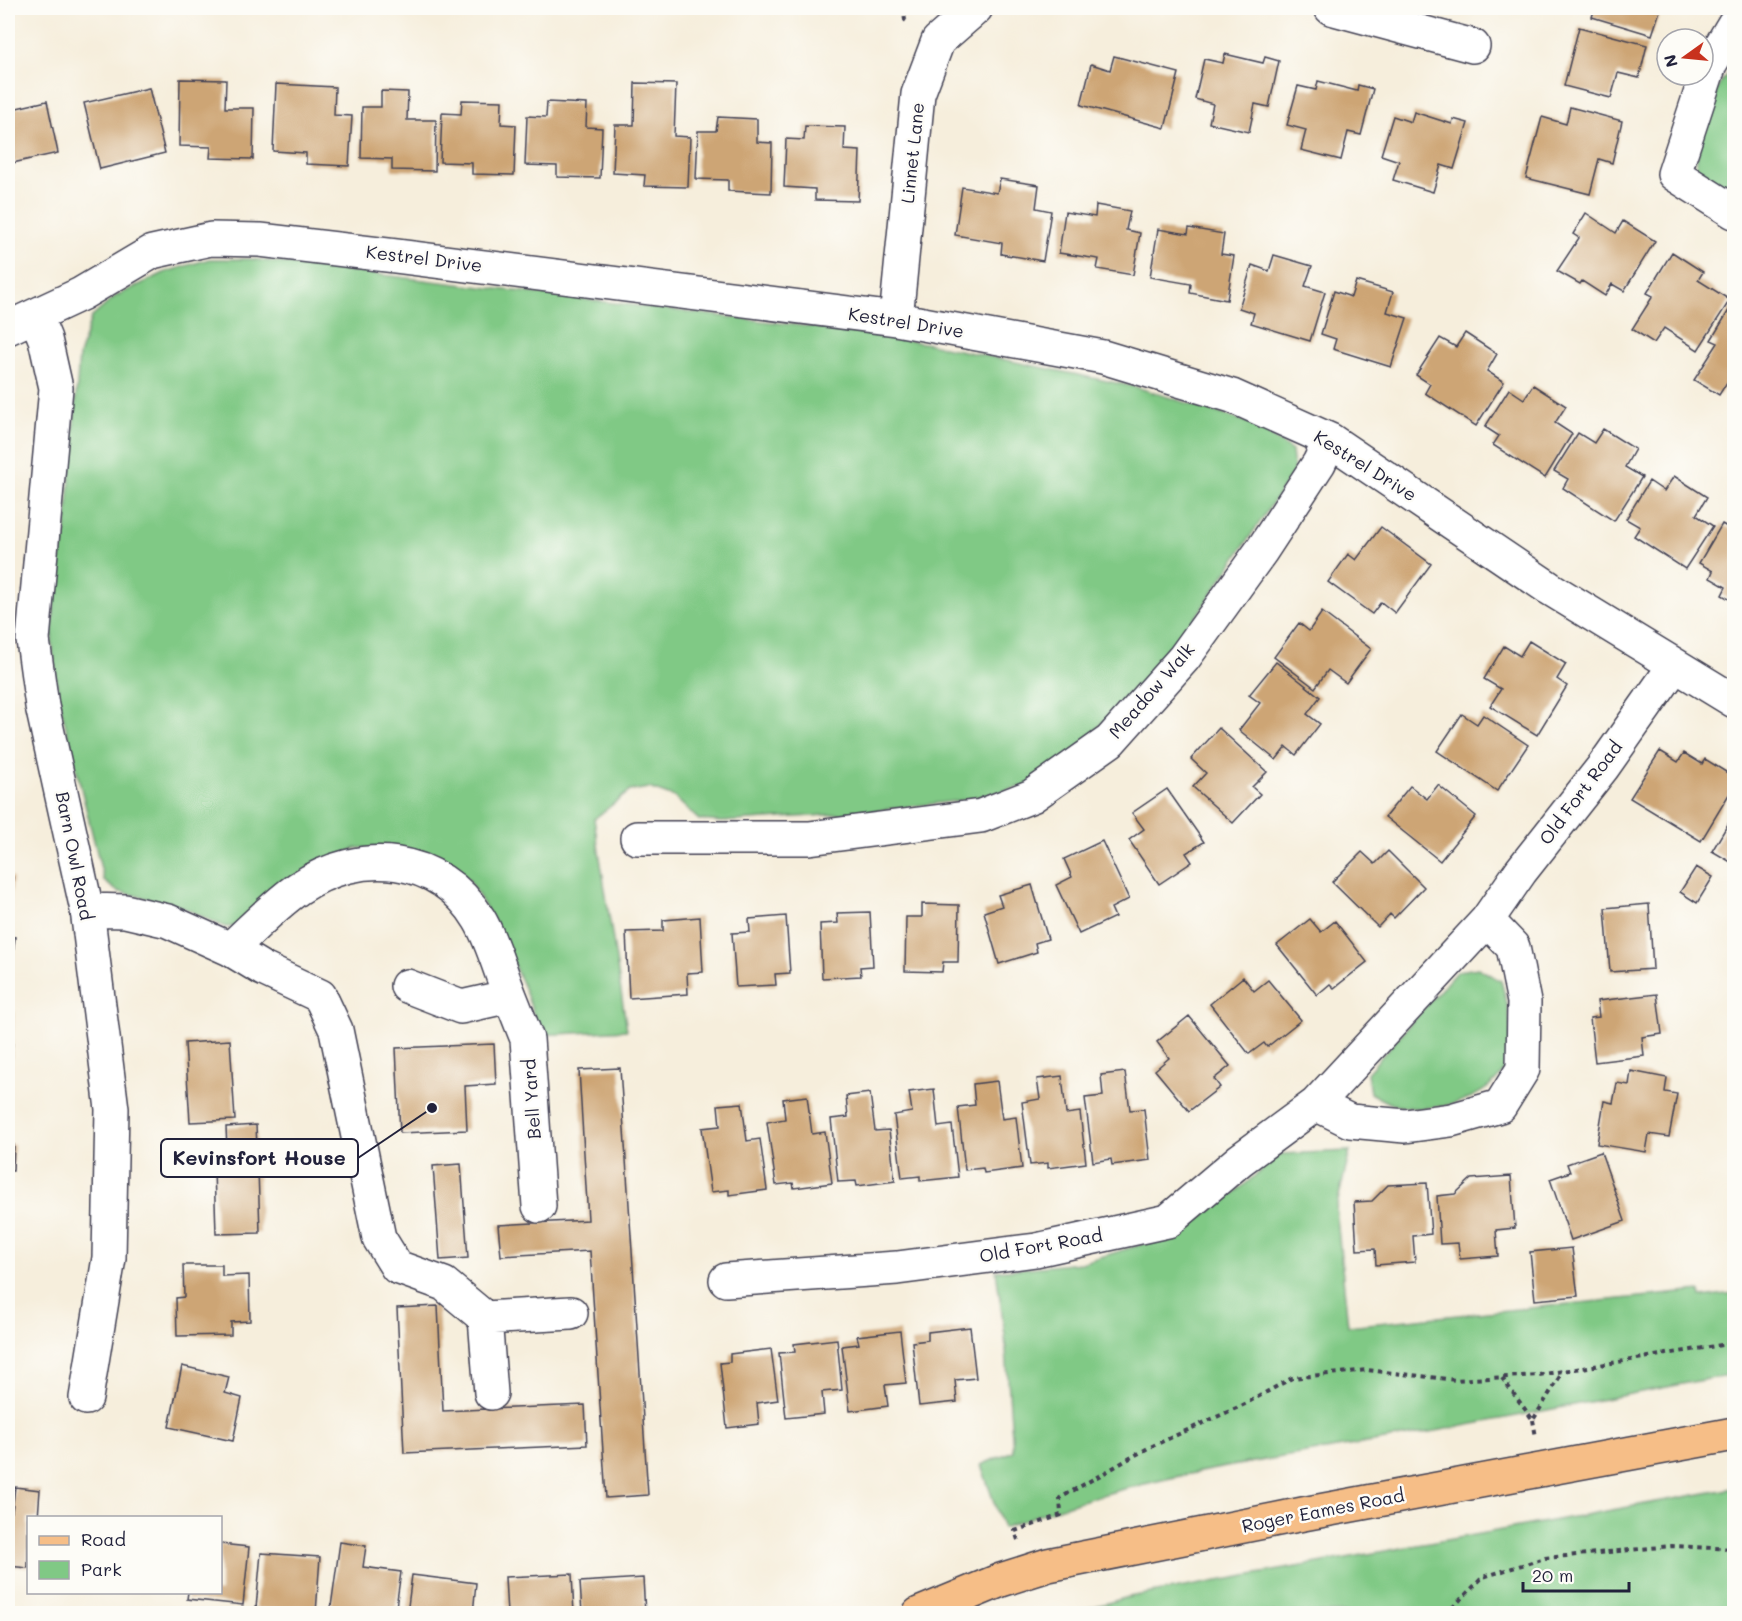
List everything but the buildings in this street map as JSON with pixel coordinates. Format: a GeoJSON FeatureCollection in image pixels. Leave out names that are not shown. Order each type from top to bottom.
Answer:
{"type":"FeatureCollection","features":[{"type":"Feature","properties":{"kind":"main road","name":"Roger Eames Road"},"geometry":{"type":"LineString","coordinates":[[920,1614],[1025,1571],[1303,1514],[1734,1434]]}},
{"type":"Feature","properties":{"kind":"street","name":"Linnet Lane"},"geometry":{"type":"LineString","coordinates":[[897,319],[918,94],[938,41],[976,8]]}},
{"type":"Feature","properties":{"kind":"street"},"geometry":{"type":"LineString","coordinates":[[1331,8],[1473,46]]}},
{"type":"Feature","properties":{"kind":"street"},"geometry":{"type":"LineString","coordinates":[[1734,24],[1710,64],[1674,174],[1734,212]]}},
{"type":"Feature","properties":{"kind":"street","name":"Kestrel Drive"},"geometry":{"type":"LineString","coordinates":[[22,323],[152,252],[211,239],[260,240],[897,319],[1103,357],[1232,396],[1330,440],[1549,588],[1734,701]]}},
{"type":"Feature","properties":{"kind":"street","name":"Barn Owl Road"},"geometry":{"type":"LineString","coordinates":[[22,323],[45,339],[56,388],[33,640],[42,706],[87,910],[112,1109],[109,1258],[86,1398]]}},
{"type":"Feature","properties":{"kind":"street","name":"Meadow Walk"},"geometry":{"type":"LineString","coordinates":[[637,838],[809,837],[981,816],[1032,796],[1110,741],[1184,658],[1262,550],[1319,463],[1330,440]]}},
{"type":"Feature","properties":{"kind":"street","name":"Old Fort Road"},"geometry":{"type":"LineString","coordinates":[[726,1280],[897,1268],[1036,1250],[1168,1221],[1240,1160],[1316,1104],[1487,920],[1521,871],[1603,767],[1675,665]]}},
{"type":"Feature","properties":{"kind":"street","name":"Bell Yard"},"geometry":{"type":"LineString","coordinates":[[230,950],[299,888],[322,877],[375,861],[410,864],[453,888],[479,920],[527,1039],[539,1206]]}},
{"type":"Feature","properties":{"kind":"street"},"geometry":{"type":"LineString","coordinates":[[87,910],[125,910],[168,921],[320,996],[336,1030],[379,1238],[397,1267],[444,1284],[485,1318],[571,1313]]}},
{"type":"Feature","properties":{"kind":"street"},"geometry":{"type":"LineString","coordinates":[[1316,1104],[1350,1121],[1405,1126],[1451,1120],[1500,1106],[1523,1069],[1524,1002],[1513,947],[1487,920]]}},
{"type":"Feature","properties":{"kind":"street"},"geometry":{"type":"LineString","coordinates":[[407,986],[461,1007],[510,996]]}},
{"type":"Feature","properties":{"kind":"street"},"geometry":{"type":"LineString","coordinates":[[485,1318],[491,1393]]}},
{"type":"Feature","properties":{"kind":"path"},"geometry":{"type":"LineString","coordinates":[[1025,1571],[1015,1531],[1061,1515],[1060,1498],[1148,1448],[1243,1405],[1292,1378],[1367,1370],[1456,1380],[1502,1378],[1563,1372],[1734,1343]]}},
{"type":"Feature","properties":{"kind":"path"},"geometry":{"type":"LineString","coordinates":[[1502,1378],[1533,1420],[1563,1372]]}},
{"type":"Feature","properties":{"kind":"path"},"geometry":{"type":"LineString","coordinates":[[1446,1614],[1483,1577],[1545,1558],[1672,1546],[1734,1549]]}},
{"type":"Feature","properties":{"kind":"green space"},"geometry":{"type":"Polygon","coordinates":[[[1734,68],[1734,196],[1695,169],[1703,129],[1712,100],[1718,87],[1734,68]]]}},
{"type":"Feature","properties":{"kind":"green space"},"geometry":{"type":"Polygon","coordinates":[[[209,259],[251,259],[854,332],[930,344],[1136,387],[1254,424],[1292,451],[1294,471],[1198,614],[1150,675],[1075,751],[1030,785],[964,800],[856,813],[721,822],[699,820],[674,797],[649,788],[630,791],[594,819],[627,1030],[541,1035],[524,988],[497,927],[470,881],[438,858],[389,848],[357,848],[308,868],[240,926],[225,927],[182,907],[117,891],[104,881],[58,695],[52,642],[55,587],[66,531],[79,356],[91,318],[116,296],[166,272],[209,259]]]}},
{"type":"Feature","properties":{"kind":"green space"},"geometry":{"type":"Polygon","coordinates":[[[1478,968],[1501,981],[1510,1017],[1510,1053],[1505,1069],[1494,1082],[1480,1093],[1462,1101],[1425,1108],[1391,1104],[1370,1093],[1367,1073],[1457,971],[1478,968]]]}},
{"type":"Feature","properties":{"kind":"green space"},"geometry":{"type":"Polygon","coordinates":[[[1350,1151],[1336,1208],[1348,1326],[1700,1291],[1701,1297],[1734,1293],[1734,1374],[1477,1424],[1194,1473],[1097,1496],[1003,1528],[981,1465],[1013,1451],[1005,1335],[996,1271],[1081,1263],[1178,1233],[1236,1192],[1280,1154],[1350,1151]]]}},
{"type":"Feature","properties":{"kind":"green space"},"geometry":{"type":"Polygon","coordinates":[[[1734,1488],[1734,1613],[1071,1613],[1129,1597],[1734,1488]]]}},
{"type":"Feature","properties":{"kind":"place","name":"Kevinsfort House"},"geometry":{"type":"Point","coordinates":[432,1108]}}]}
